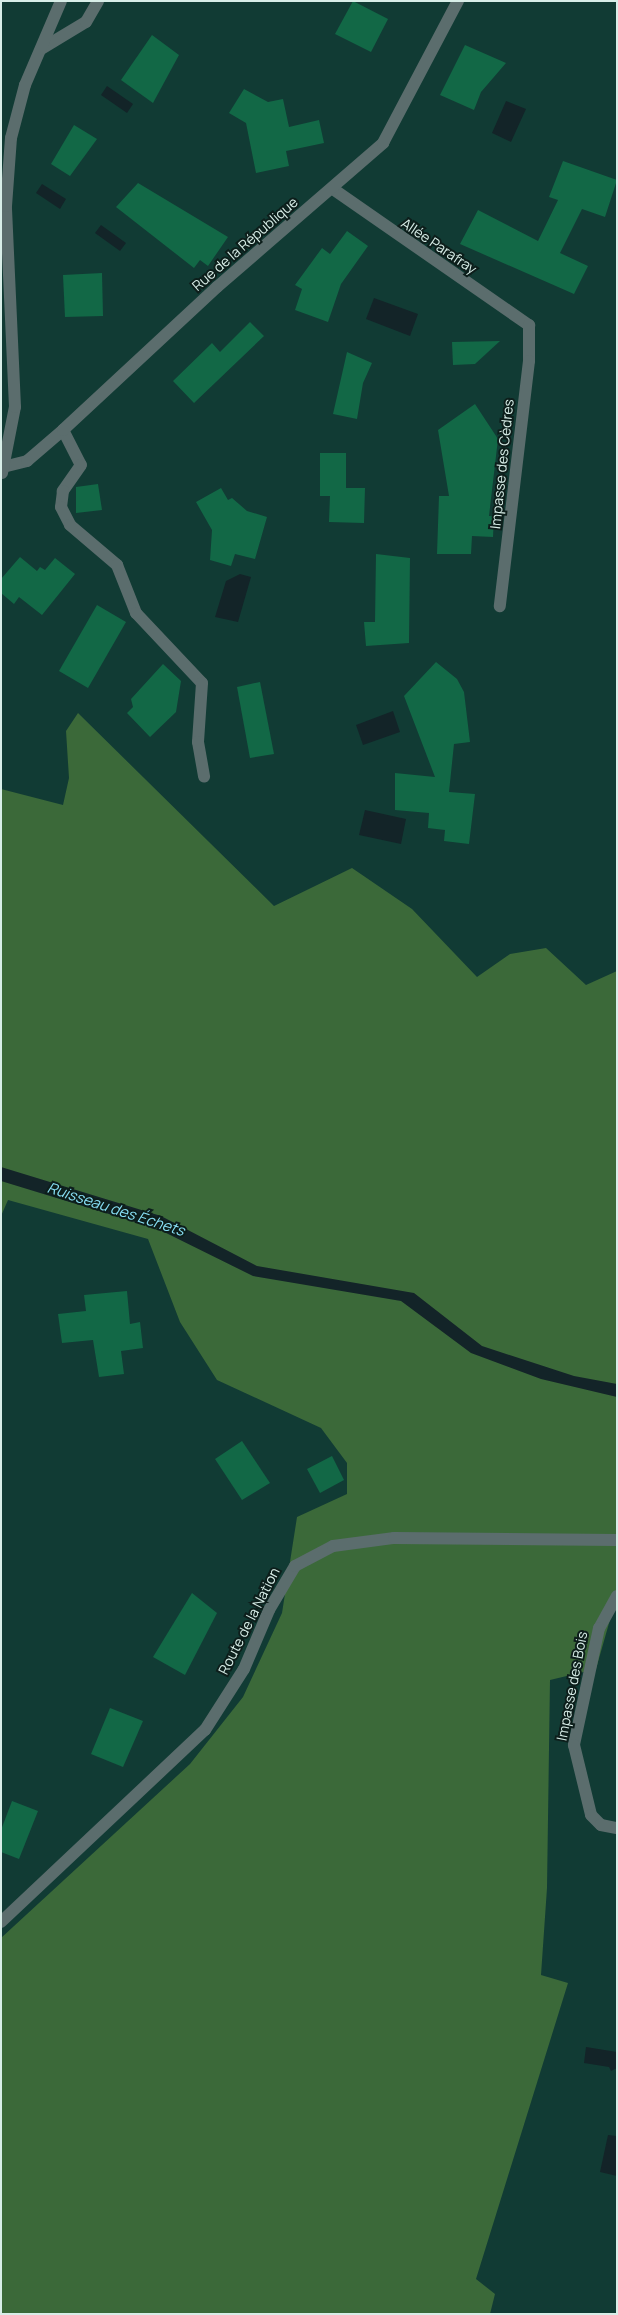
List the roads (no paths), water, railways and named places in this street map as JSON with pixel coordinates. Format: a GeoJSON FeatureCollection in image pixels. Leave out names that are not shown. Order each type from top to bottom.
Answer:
{"type":"FeatureCollection","features":[{"type":"Feature","properties":{"kind":"street"},"geometry":{"type":"LineString","coordinates":[[2,471],[15,407],[6,206],[11,138],[25,85],[61,1]]}},
{"type":"Feature","properties":{"kind":"street"},"geometry":{"type":"LineString","coordinates":[[41,49],[86,22],[98,1]]}},
{"type":"Feature","properties":{"kind":"street","name":"Rue de la République"},"geometry":{"type":"LineString","coordinates":[[2,471],[27,461],[63,430],[216,287],[333,189],[383,144],[458,1]]}},
{"type":"Feature","properties":{"kind":"street","name":"Allée Parafray"},"geometry":{"type":"LineString","coordinates":[[333,189],[530,325]]}},
{"type":"Feature","properties":{"kind":"street","name":"Impasse des Cèdres"},"geometry":{"type":"LineString","coordinates":[[500,606],[530,361],[530,325]]}},
{"type":"Feature","properties":{"kind":"street"},"geometry":{"type":"LineString","coordinates":[[63,430],[81,465],[63,492],[61,507],[70,525],[117,565],[136,613],[202,683],[198,742],[204,776]]}},
{"type":"Feature","properties":{"kind":"street","name":"Route de la Nation"},"geometry":{"type":"LineString","coordinates":[[1,1922],[205,1730],[244,1668],[269,1610],[295,1566],[333,1546],[394,1538],[617,1540]]}},
{"type":"Feature","properties":{"kind":"street","name":"Impasse des Bois"},"geometry":{"type":"LineString","coordinates":[[617,1596],[599,1628],[574,1745],[591,1815],[601,1825],[617,1828]]}},
{"type":"Feature","properties":{"kind":"water"},"geometry":{"type":"Polygon","coordinates":[[[107,86],[133,104],[127,113],[101,95],[107,86]]]}},
{"type":"Feature","properties":{"kind":"water"},"geometry":{"type":"Polygon","coordinates":[[[506,101],[526,109],[511,142],[492,133],[506,101]]]}},
{"type":"Feature","properties":{"kind":"water"},"geometry":{"type":"Polygon","coordinates":[[[42,184],[66,199],[60,209],[36,193],[42,184]]]}},
{"type":"Feature","properties":{"kind":"water"},"geometry":{"type":"Polygon","coordinates":[[[101,225],[126,243],[120,251],[95,233],[101,225]]]}},
{"type":"Feature","properties":{"kind":"water"},"geometry":{"type":"Polygon","coordinates":[[[374,298],[418,314],[410,336],[366,319],[374,298]]]}},
{"type":"Feature","properties":{"kind":"water"},"geometry":{"type":"Polygon","coordinates":[[[240,574],[251,577],[238,622],[215,617],[226,581],[240,574]]]}},
{"type":"Feature","properties":{"kind":"water"},"geometry":{"type":"Polygon","coordinates":[[[393,711],[400,732],[363,745],[356,725],[393,711]]]}},
{"type":"Feature","properties":{"kind":"water"},"geometry":{"type":"Polygon","coordinates":[[[365,810],[406,819],[401,844],[359,835],[365,810]]]}},
{"type":"Feature","properties":{"kind":"water","name":"Ruisseau des Échets"},"geometry":{"type":"Polygon","coordinates":[[[1,1167],[161,1216],[257,1266],[414,1293],[482,1346],[574,1376],[617,1384],[617,1397],[541,1379],[471,1353],[401,1301],[253,1276],[158,1229],[1,1181],[1,1167]]]}},
{"type":"Feature","properties":{"kind":"water"},"geometry":{"type":"Polygon","coordinates":[[[586,2047],[617,2052],[617,2068],[611,2071],[609,2067],[584,2063],[586,2047]]]}},
{"type":"Feature","properties":{"kind":"water"},"geometry":{"type":"Polygon","coordinates":[[[608,2135],[617,2136],[617,2176],[600,2172],[608,2135]]]}}]}
